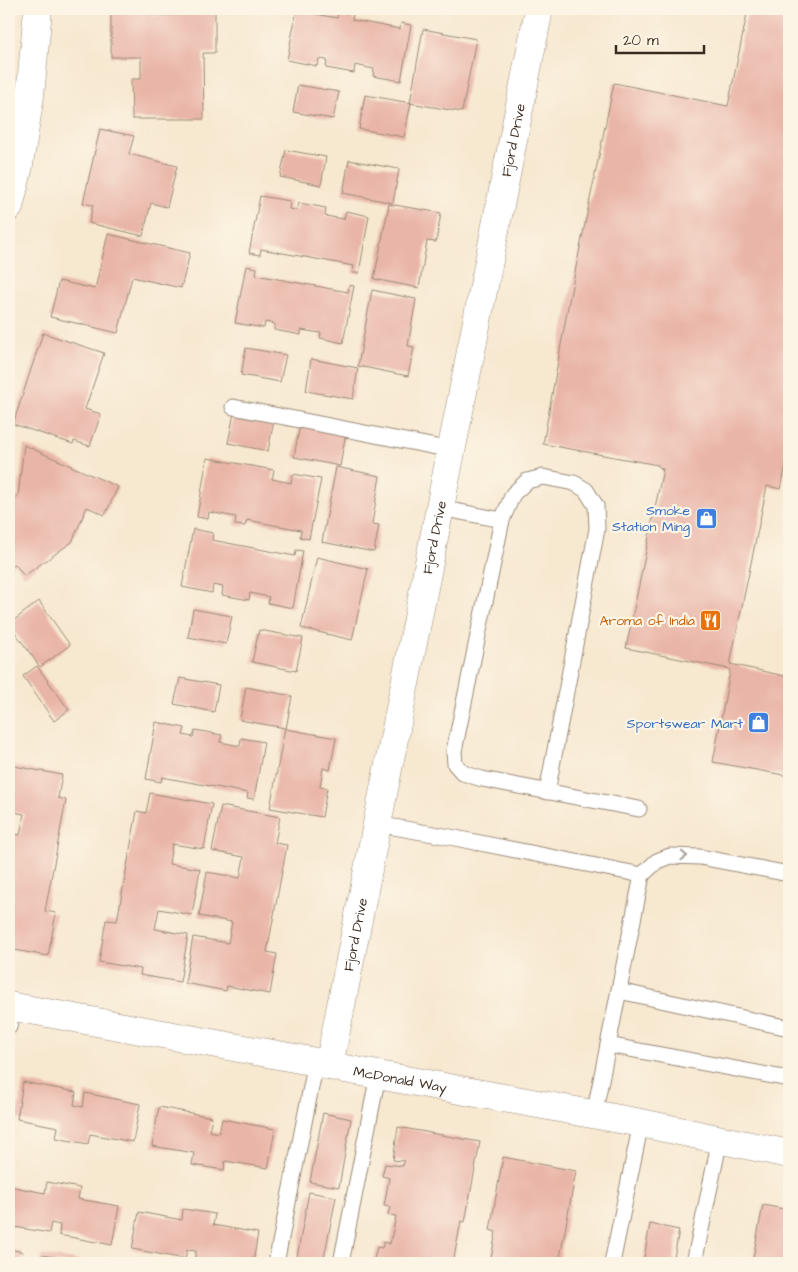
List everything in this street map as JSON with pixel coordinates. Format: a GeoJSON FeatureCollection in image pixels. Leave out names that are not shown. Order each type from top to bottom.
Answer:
{"type":"FeatureCollection","features":[{"type":"Feature","properties":{"kind":"street"},"geometry":{"type":"LineString","coordinates":[[9,207],[18,170],[30,96],[38,9]]}},
{"type":"Feature","properties":{"kind":"street","name":"Fjord Drive"},"geometry":{"type":"LineString","coordinates":[[322,1064],[377,824],[539,9]]}},
{"type":"Feature","properties":{"kind":"street","name":"McDonald Way"},"geometry":{"type":"LineString","coordinates":[[10,1013],[322,1064],[641,1123],[789,1154]]}},
{"type":"Feature","properties":{"kind":"lane"},"geometry":{"type":"LineString","coordinates":[[233,407],[452,450]]}},
{"type":"Feature","properties":{"kind":"lane"},"geometry":{"type":"LineString","coordinates":[[547,792],[597,529],[596,506],[586,490],[574,484],[543,477],[527,481],[513,494],[502,520],[454,751],[455,764],[463,773],[476,777],[547,792],[639,809]]}},
{"type":"Feature","properties":{"kind":"lane"},"geometry":{"type":"LineString","coordinates":[[440,508],[502,520]]}},
{"type":"Feature","properties":{"kind":"lane"},"geometry":{"type":"LineString","coordinates":[[377,824],[642,875]]}},
{"type":"Feature","properties":{"kind":"lane"},"geometry":{"type":"LineString","coordinates":[[594,1115],[642,875],[657,861],[670,856],[700,857],[789,874]]}},
{"type":"Feature","properties":{"kind":"lane"},"geometry":{"type":"LineString","coordinates":[[619,991],[789,1028]]}},
{"type":"Feature","properties":{"kind":"lane"},"geometry":{"type":"LineString","coordinates":[[608,1045],[789,1079]]}},
{"type":"Feature","properties":{"kind":"lane"},"geometry":{"type":"LineString","coordinates":[[276,1263],[322,1064]]}},
{"type":"Feature","properties":{"kind":"lane"},"geometry":{"type":"LineString","coordinates":[[341,1263],[378,1075]]}},
{"type":"Feature","properties":{"kind":"lane"},"geometry":{"type":"LineString","coordinates":[[612,1263],[641,1123]]}},
{"type":"Feature","properties":{"kind":"lane"},"geometry":{"type":"LineString","coordinates":[[694,1263],[720,1139]]}},
{"type":"Feature","properties":{"kind":"building"},"geometry":{"type":"Polygon","coordinates":[[[111,9],[151,9],[151,15],[182,15],[182,9],[215,9],[215,53],[203,53],[204,119],[132,119],[131,79],[141,79],[141,57],[111,57],[111,9]]]}},
{"type":"Feature","properties":{"kind":"building"},"geometry":{"type":"Polygon","coordinates":[[[297,9],[311,9],[310,13],[337,18],[338,11],[353,14],[352,20],[400,29],[401,23],[411,25],[401,81],[373,76],[374,69],[355,65],[354,73],[326,68],[327,60],[319,59],[317,66],[287,60],[297,9]]]}},
{"type":"Feature","properties":{"kind":"building"},"geometry":{"type":"Polygon","coordinates":[[[748,9],[789,9],[789,449],[781,489],[767,486],[730,664],[789,677],[789,776],[713,762],[729,669],[626,648],[663,469],[658,465],[543,444],[569,301],[614,83],[728,106],[748,9]]]}},
{"type":"Feature","properties":{"kind":"building"},"geometry":{"type":"Polygon","coordinates":[[[423,29],[476,39],[462,112],[410,103],[423,29]]]}},
{"type":"Feature","properties":{"kind":"building"},"geometry":{"type":"Polygon","coordinates":[[[298,85],[339,92],[333,119],[293,112],[298,85]]]}},
{"type":"Feature","properties":{"kind":"building"},"geometry":{"type":"Polygon","coordinates":[[[365,95],[411,103],[404,137],[359,129],[365,95]]]}},
{"type":"Feature","properties":{"kind":"building"},"geometry":{"type":"Polygon","coordinates":[[[100,129],[134,136],[129,154],[177,166],[167,207],[151,203],[143,236],[89,223],[93,205],[83,203],[100,129]]]}},
{"type":"Feature","properties":{"kind":"building"},"geometry":{"type":"Polygon","coordinates":[[[286,150],[326,157],[321,185],[280,177],[286,150]]]}},
{"type":"Feature","properties":{"kind":"building"},"geometry":{"type":"Polygon","coordinates":[[[349,160],[399,169],[393,203],[343,193],[349,160]]]}},
{"type":"Feature","properties":{"kind":"building"},"geometry":{"type":"Polygon","coordinates":[[[260,196],[290,201],[289,209],[297,210],[299,203],[326,208],[325,216],[344,219],[346,211],[369,216],[359,273],[352,273],[354,266],[261,249],[260,255],[249,253],[260,196]]]}},
{"type":"Feature","properties":{"kind":"building"},"geometry":{"type":"Polygon","coordinates":[[[389,204],[441,213],[436,242],[427,241],[419,288],[374,279],[389,204]]]}},
{"type":"Feature","properties":{"kind":"building"},"geometry":{"type":"Polygon","coordinates":[[[108,234],[190,253],[181,288],[132,277],[118,333],[50,317],[59,281],[95,289],[108,234]]]}},
{"type":"Feature","properties":{"kind":"building"},"geometry":{"type":"Polygon","coordinates":[[[246,266],[257,268],[256,275],[348,292],[349,285],[354,286],[343,343],[320,338],[321,333],[301,330],[301,335],[274,330],[275,324],[265,322],[264,328],[235,323],[246,266]]]}},
{"type":"Feature","properties":{"kind":"building"},"geometry":{"type":"Polygon","coordinates":[[[372,290],[416,299],[408,346],[414,347],[408,376],[358,366],[372,290]]]}},
{"type":"Feature","properties":{"kind":"building"},"geometry":{"type":"Polygon","coordinates":[[[43,333],[104,353],[85,409],[101,414],[90,446],[74,441],[73,444],[13,424],[43,333]]]}},
{"type":"Feature","properties":{"kind":"building"},"geometry":{"type":"Polygon","coordinates":[[[246,348],[286,355],[280,382],[241,375],[246,348]]]}},
{"type":"Feature","properties":{"kind":"building"},"geometry":{"type":"Polygon","coordinates":[[[311,359],[358,368],[353,399],[306,391],[311,359]]]}},
{"type":"Feature","properties":{"kind":"building"},"geometry":{"type":"Polygon","coordinates":[[[234,413],[274,420],[268,451],[228,443],[234,413]]]}},
{"type":"Feature","properties":{"kind":"building"},"geometry":{"type":"Polygon","coordinates":[[[300,424],[346,432],[340,466],[294,457],[300,424]]]}},
{"type":"Feature","properties":{"kind":"building"},"geometry":{"type":"Polygon","coordinates":[[[24,445],[118,487],[105,515],[87,507],[72,542],[24,576],[15,564],[9,569],[9,503],[18,496],[24,445]]]}},
{"type":"Feature","properties":{"kind":"building"},"geometry":{"type":"Polygon","coordinates":[[[207,458],[274,470],[272,479],[291,483],[293,474],[321,479],[309,539],[300,537],[301,530],[247,520],[245,526],[235,525],[236,517],[209,512],[208,519],[197,517],[207,458]]]}},
{"type":"Feature","properties":{"kind":"building"},"geometry":{"type":"Polygon","coordinates":[[[336,467],[380,476],[372,524],[379,525],[374,552],[322,542],[336,467]]]}},
{"type":"Feature","properties":{"kind":"building"},"geometry":{"type":"Polygon","coordinates":[[[193,529],[213,533],[212,540],[295,556],[296,550],[303,551],[293,608],[268,603],[269,597],[250,593],[249,600],[222,595],[223,587],[213,585],[212,593],[182,587],[193,529]]]}},
{"type":"Feature","properties":{"kind":"building"},"geometry":{"type":"Polygon","coordinates":[[[317,557],[368,569],[352,640],[301,628],[317,557]]]}},
{"type":"Feature","properties":{"kind":"building"},"geometry":{"type":"Polygon","coordinates":[[[39,601],[70,645],[40,667],[9,624],[39,601]]]}},
{"type":"Feature","properties":{"kind":"building"},"geometry":{"type":"Polygon","coordinates":[[[193,609],[232,616],[226,644],[188,637],[193,609]]]}},
{"type":"Feature","properties":{"kind":"building"},"geometry":{"type":"Polygon","coordinates":[[[259,630],[303,638],[296,671],[252,662],[259,630]]]}},
{"type":"Feature","properties":{"kind":"building"},"geometry":{"type":"Polygon","coordinates":[[[37,666],[69,710],[54,721],[23,676],[37,666]]]}},
{"type":"Feature","properties":{"kind":"building"},"geometry":{"type":"Polygon","coordinates":[[[180,678],[219,685],[214,712],[174,704],[180,678]]]}},
{"type":"Feature","properties":{"kind":"building"},"geometry":{"type":"Polygon","coordinates":[[[246,687],[292,696],[286,729],[336,738],[330,770],[323,768],[320,787],[327,788],[322,817],[270,808],[285,728],[240,720],[246,687]]]}},
{"type":"Feature","properties":{"kind":"building"},"geometry":{"type":"Polygon","coordinates":[[[156,722],[185,728],[183,735],[193,737],[195,730],[222,735],[220,742],[240,746],[241,738],[264,742],[254,799],[247,798],[248,793],[162,777],[161,782],[146,779],[156,722]]]}},
{"type":"Feature","properties":{"kind":"building"},"geometry":{"type":"Polygon","coordinates":[[[9,765],[62,775],[58,798],[66,800],[45,911],[56,913],[48,956],[9,949],[9,833],[20,835],[24,814],[9,811],[9,765]]]}},
{"type":"Feature","properties":{"kind":"building"},"geometry":{"type":"Polygon","coordinates":[[[150,793],[212,804],[204,849],[172,844],[169,864],[200,869],[192,915],[159,909],[155,929],[188,935],[180,982],[140,975],[141,969],[99,962],[106,920],[117,921],[137,811],[146,813],[150,793]]]}},
{"type":"Feature","properties":{"kind":"building"},"geometry":{"type":"Polygon","coordinates":[[[221,806],[280,817],[275,843],[287,845],[267,952],[277,954],[270,994],[227,986],[226,991],[185,983],[193,937],[228,943],[232,922],[199,916],[207,872],[240,878],[244,857],[212,851],[221,806]]]}},
{"type":"Feature","properties":{"kind":"building"},"geometry":{"type":"Polygon","coordinates":[[[23,1082],[76,1092],[74,1105],[83,1107],[85,1093],[140,1104],[133,1142],[90,1134],[88,1144],[56,1138],[58,1127],[17,1119],[23,1082]]]}},
{"type":"Feature","properties":{"kind":"building"},"geometry":{"type":"Polygon","coordinates":[[[159,1107],[212,1117],[209,1131],[219,1133],[222,1119],[275,1129],[268,1168],[225,1161],[224,1170],[192,1165],[194,1153],[152,1146],[159,1107]]]}},
{"type":"Feature","properties":{"kind":"building"},"geometry":{"type":"Polygon","coordinates":[[[323,1113],[351,1119],[339,1187],[310,1182],[323,1113]]]}},
{"type":"Feature","properties":{"kind":"building"},"geometry":{"type":"Polygon","coordinates":[[[398,1127],[480,1142],[465,1222],[461,1221],[453,1263],[373,1263],[377,1247],[382,1248],[384,1242],[390,1244],[396,1216],[388,1215],[390,1207],[384,1206],[389,1178],[382,1176],[385,1164],[403,1166],[404,1161],[393,1160],[398,1127]]]}},
{"type":"Feature","properties":{"kind":"building"},"geometry":{"type":"Polygon","coordinates":[[[503,1157],[576,1171],[559,1263],[490,1263],[496,1232],[490,1230],[503,1157]]]}},
{"type":"Feature","properties":{"kind":"building"},"geometry":{"type":"Polygon","coordinates":[[[47,1182],[80,1188],[78,1199],[119,1206],[112,1245],[59,1235],[60,1225],[51,1223],[49,1233],[9,1226],[9,1186],[45,1193],[47,1182]]]}},
{"type":"Feature","properties":{"kind":"building"},"geometry":{"type":"Polygon","coordinates":[[[309,1192],[336,1197],[323,1263],[296,1262],[309,1192]]]}},
{"type":"Feature","properties":{"kind":"building"},"geometry":{"type":"Polygon","coordinates":[[[763,1205],[789,1210],[789,1263],[752,1263],[763,1205]]]}},
{"type":"Feature","properties":{"kind":"building"},"geometry":{"type":"Polygon","coordinates":[[[183,1209],[215,1214],[213,1225],[258,1233],[253,1263],[208,1263],[194,1261],[196,1251],[187,1250],[185,1259],[132,1249],[139,1212],[182,1220],[183,1209]]]}},
{"type":"Feature","properties":{"kind":"building"},"geometry":{"type":"Polygon","coordinates":[[[650,1224],[679,1230],[673,1263],[643,1263],[650,1224]]]}},
{"type":"Feature","properties":{"kind":"building"},"geometry":{"type":"Polygon","coordinates":[[[9,1249],[23,1252],[21,1263],[9,1263],[9,1249]]]}},
{"type":"Feature","properties":{"kind":"building"},"geometry":{"type":"Polygon","coordinates":[[[42,1255],[84,1262],[84,1263],[40,1263],[42,1255]]]}},
{"type":"Feature","properties":{"kind":"place","name":"Smoke Station Ming"},"geometry":{"type":"Point","coordinates":[706,518]}},
{"type":"Feature","properties":{"kind":"place","name":"Aroma of India"},"geometry":{"type":"Point","coordinates":[711,620]}},
{"type":"Feature","properties":{"kind":"place","name":"Sportswear Mart"},"geometry":{"type":"Point","coordinates":[759,723]}}]}
